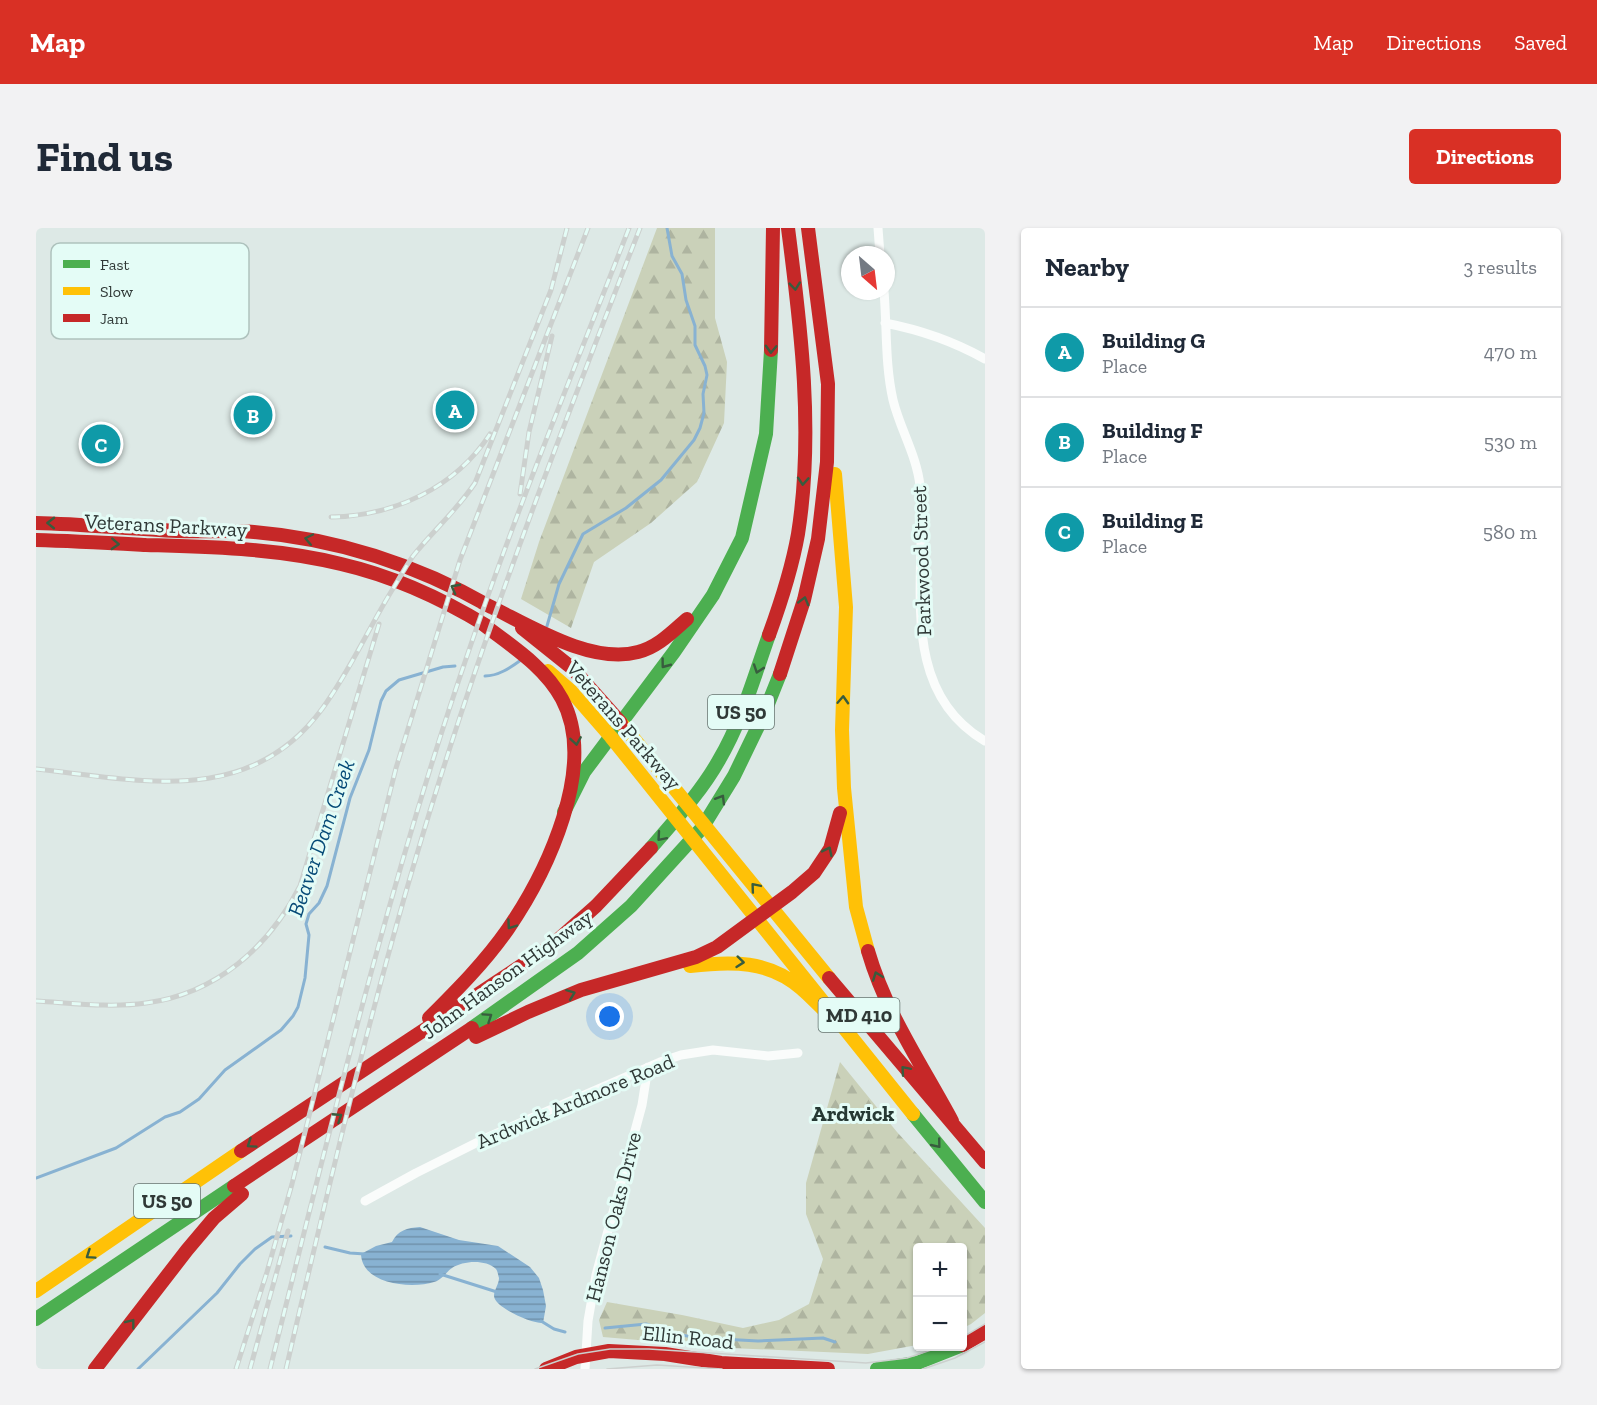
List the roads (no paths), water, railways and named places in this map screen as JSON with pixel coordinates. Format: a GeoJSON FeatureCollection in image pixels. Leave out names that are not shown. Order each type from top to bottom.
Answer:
{"type":"FeatureCollection","features":[{"type":"Feature","properties":{"kind":"main road"},"geometry":{"type":"LineString","coordinates":[[564,812],[584,772],[674,652],[713,595],[742,538],[766,434],[772,324],[773,228]]}},
{"type":"Feature","properties":{"kind":"main road","name":"John Hanson Highway"},"geometry":{"type":"LineString","coordinates":[[36,1292],[299,1112],[535,957],[583,919],[634,868],[686,809],[711,774],[725,750],[751,689],[785,589],[800,518],[804,449],[804,388],[788,228]]}},
{"type":"Feature","properties":{"kind":"main road","name":"John Hanson Highway"},"geometry":{"type":"LineString","coordinates":[[36,1320],[289,1149],[423,1062],[543,979],[601,934],[638,899],[680,854],[718,804],[764,714],[783,666],[804,600],[818,540],[827,462],[828,384],[808,228]]}},
{"type":"Feature","properties":{"kind":"main road"},"geometry":{"type":"LineString","coordinates":[[828,384],[846,607],[842,730],[844,788],[854,898],[881,989],[902,1035],[952,1121]]}},
{"type":"Feature","properties":{"kind":"main road"},"geometry":{"type":"LineString","coordinates":[[483,603],[587,651],[614,654],[648,650],[662,643],[675,631],[705,597],[726,563],[752,502]]}},
{"type":"Feature","properties":{"kind":"main road","name":"Veterans Parkway"},"geometry":{"type":"LineString","coordinates":[[36,523],[195,532],[261,532],[298,537],[366,552],[444,582],[483,603],[527,632],[572,668],[621,723],[865,1022],[985,1162]]}},
{"type":"Feature","properties":{"kind":"main road","name":"Veterans Parkway"},"geometry":{"type":"LineString","coordinates":[[36,540],[269,551],[323,560],[404,584],[439,599],[479,621],[582,703],[985,1202]]}},
{"type":"Feature","properties":{"kind":"main road"},"geometry":{"type":"LineString","coordinates":[[392,1051],[470,977],[513,924],[543,869],[564,812],[575,771],[577,744],[557,685]]}},
{"type":"Feature","properties":{"kind":"main road"},"geometry":{"type":"LineString","coordinates":[[423,1062],[447,1055],[491,1029],[561,998],[620,978],[696,957],[717,947],[804,882],[823,862],[835,836],[844,788]]}},
{"type":"Feature","properties":{"kind":"main road"},"geometry":{"type":"LineString","coordinates":[[620,978],[714,962],[735,961],[757,964],[776,971],[800,985],[837,1021]]}},
{"type":"Feature","properties":{"kind":"main road"},"geometry":{"type":"LineString","coordinates":[[95,1369],[214,1218],[245,1191],[262,1167]]}},
{"type":"Feature","properties":{"kind":"main road"},"geometry":{"type":"LineString","coordinates":[[967,1342],[985,1332]]}},
{"type":"Feature","properties":{"kind":"main road","name":"Ellin Road"},"geometry":{"type":"LineString","coordinates":[[546,1369],[586,1354],[609,1351],[646,1352],[721,1363],[828,1369]]}},
{"type":"Feature","properties":{"kind":"main road"},"geometry":{"type":"LineString","coordinates":[[877,1369],[917,1363],[948,1351]]}},
{"type":"Feature","properties":{"kind":"street"},"geometry":{"type":"LineString","coordinates":[[878,228],[879,246]]}},
{"type":"Feature","properties":{"kind":"street","name":"Parkwood Street"},"geometry":{"type":"LineString","coordinates":[[884,300],[893,399],[918,469],[920,595],[923,641],[928,665],[943,701],[964,726],[985,741]]}},
{"type":"Feature","properties":{"kind":"street"},"geometry":{"type":"LineString","coordinates":[[885,323],[910,327],[940,337],[985,359]]}},
{"type":"Feature","properties":{"kind":"street","name":"Ardwick Ardmore Road"},"geometry":{"type":"LineString","coordinates":[[365,1201],[488,1137],[648,1066],[698,1052],[728,1051],[768,1056],[798,1053]]}},
{"type":"Feature","properties":{"kind":"street","name":"Hanson Oaks Drive"},"geometry":{"type":"LineString","coordinates":[[585,1369],[589,1313],[596,1275],[642,1105],[648,1066]]}},
{"type":"Feature","properties":{"kind":"water"},"geometry":{"type":"Polygon","coordinates":[[[420,1227],[459,1240],[498,1246],[530,1267],[539,1278],[543,1290],[546,1306],[543,1323],[515,1314],[496,1301],[494,1296],[499,1278],[496,1269],[480,1262],[462,1264],[452,1268],[437,1281],[425,1284],[390,1282],[370,1272],[361,1254],[376,1246],[392,1242],[403,1230],[420,1227]]]}},
{"type":"Feature","properties":{"kind":"waterway","name":"Beaver Dam Creek"},"geometry":{"type":"LineString","coordinates":[[547,626],[559,584],[583,534],[626,508],[661,480],[694,440],[700,428],[704,413],[703,394],[707,375],[695,345],[695,326],[686,300],[682,274],[672,256],[667,228]]}},
{"type":"Feature","properties":{"kind":"waterway","name":"Beaver Dam Creek"},"geometry":{"type":"LineString","coordinates":[[485,676],[499,673],[521,660]]}},
{"type":"Feature","properties":{"kind":"waterway","name":"Beaver Dam Creek"},"geometry":{"type":"LineString","coordinates":[[36,1178],[116,1148],[165,1117],[180,1112],[199,1099],[225,1070],[281,1030],[293,1016],[298,1007],[305,978],[309,935],[306,924],[309,914],[319,903],[327,886],[350,798],[369,750],[381,701],[386,691],[399,680],[443,667],[455,666]]}},
{"type":"Feature","properties":{"kind":"waterway"},"geometry":{"type":"LineString","coordinates":[[138,1369],[217,1293],[255,1249],[272,1237],[291,1236]]}},
{"type":"Feature","properties":{"kind":"waterway"},"geometry":{"type":"LineString","coordinates":[[325,1247],[365,1254]]}},
{"type":"Feature","properties":{"kind":"waterway"},"geometry":{"type":"LineString","coordinates":[[440,1274],[497,1292]]}},
{"type":"Feature","properties":{"kind":"waterway"},"geometry":{"type":"LineString","coordinates":[[541,1321],[554,1329],[565,1332]]}},
{"type":"Feature","properties":{"kind":"waterway"},"geometry":{"type":"LineString","coordinates":[[605,1328],[646,1324],[680,1335],[703,1338],[758,1341],[823,1338],[835,1342]]}},
{"type":"Feature","properties":{"kind":"tram line"},"geometry":{"type":"LineString","coordinates":[[967,1335],[985,1324]]}},
{"type":"Feature","properties":{"kind":"tram line"},"geometry":{"type":"LineString","coordinates":[[923,1369],[955,1358],[985,1342]]}},
{"type":"Feature","properties":{"kind":"tram line"},"geometry":{"type":"LineString","coordinates":[[535,1369],[578,1354],[610,1349],[649,1349],[866,1363],[907,1358],[928,1351]]}},
{"type":"Feature","properties":{"kind":"tram line"},"geometry":{"type":"LineString","coordinates":[[607,1369],[657,1365],[722,1369]]}},
{"type":"Feature","properties":{"kind":"railway"},"geometry":{"type":"LineString","coordinates":[[36,769],[153,781],[191,780],[227,774],[261,762],[293,740],[322,709],[332,694],[413,556],[475,483],[551,290],[567,228]]}},
{"type":"Feature","properties":{"kind":"railway"},"geometry":{"type":"LineString","coordinates":[[236,1369],[292,1184],[396,768],[460,560],[588,228]]}},
{"type":"Feature","properties":{"kind":"railway"},"geometry":{"type":"LineString","coordinates":[[270,1369],[361,1010],[438,744],[505,548],[629,228]]}},
{"type":"Feature","properties":{"kind":"railway"},"geometry":{"type":"LineString","coordinates":[[286,1369],[376,1001],[439,782],[510,572],[640,228]]}},
{"type":"Feature","properties":{"kind":"railway"},"geometry":{"type":"LineString","coordinates":[[520,494],[529,432],[552,336]]}},
{"type":"Feature","properties":{"kind":"railway"},"geometry":{"type":"LineString","coordinates":[[331,517],[378,511],[400,505],[421,495],[441,484],[459,470],[490,434]]}},
{"type":"Feature","properties":{"kind":"railway"},"geometry":{"type":"LineString","coordinates":[[36,1001],[119,1005],[171,998],[195,990],[238,964],[273,929],[300,886],[379,624]]}},
{"type":"Feature","properties":{"kind":"railway"},"geometry":{"type":"LineString","coordinates":[[250,1369],[288,1231]]}},
{"type":"Feature","properties":{"kind":"place","name":"Building G"},"geometry":{"type":"Point","coordinates":[455,410]}},
{"type":"Feature","properties":{"kind":"place","name":"Building F"},"geometry":{"type":"Point","coordinates":[253,415]}},
{"type":"Feature","properties":{"kind":"place","name":"Building E"},"geometry":{"type":"Point","coordinates":[101,444]}},
{"type":"Feature","properties":{"kind":"district","name":"Ardwick"},"geometry":{"type":"Point","coordinates":[853,1113]}}]}
